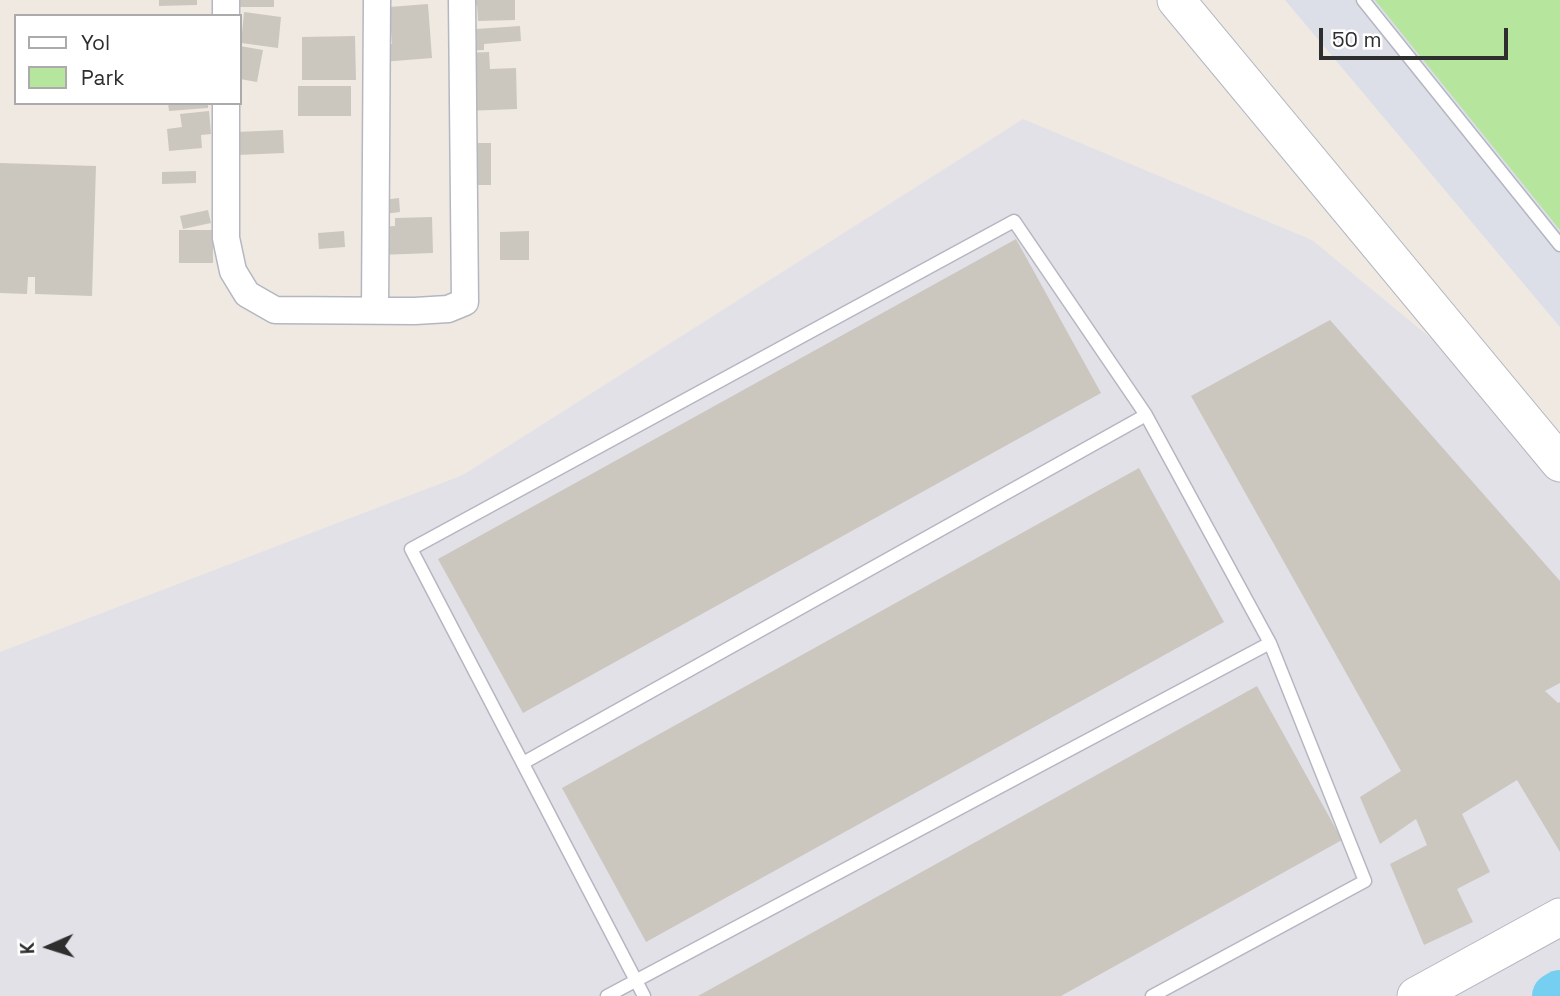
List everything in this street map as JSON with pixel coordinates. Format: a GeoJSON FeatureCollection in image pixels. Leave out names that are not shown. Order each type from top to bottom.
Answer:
{"type":"FeatureCollection","features":[{"type":"Feature","properties":{"kind":"main road"},"geometry":{"type":"LineString","coordinates":[[1176,0],[1560,463]]}},
{"type":"Feature","properties":{"kind":"main road"},"geometry":{"type":"LineString","coordinates":[[1416,996],[1560,917]]}},
{"type":"Feature","properties":{"kind":"street"},"geometry":{"type":"LineString","coordinates":[[376,310],[377,0]]}},
{"type":"Feature","properties":{"kind":"street"},"geometry":{"type":"LineString","coordinates":[[226,105],[226,238],[233,271],[247,294],[275,310],[449,309],[465,302],[463,0]]}},
{"type":"Feature","properties":{"kind":"lane"},"geometry":{"type":"LineString","coordinates":[[1363,0],[1560,244]]}},
{"type":"Feature","properties":{"kind":"lane"},"geometry":{"type":"LineString","coordinates":[[644,996],[411,549],[1014,220],[1146,415],[1270,643],[1365,881],[1152,996]]}},
{"type":"Feature","properties":{"kind":"lane"},"geometry":{"type":"LineString","coordinates":[[523,763],[1146,415]]}},
{"type":"Feature","properties":{"kind":"lane"},"geometry":{"type":"LineString","coordinates":[[607,996],[1270,643]]}},
{"type":"Feature","properties":{"kind":"shaded area"},"geometry":{"type":"Polygon","coordinates":[[[1285,0],[1560,0],[1560,327],[1285,0]]]}},
{"type":"Feature","properties":{"kind":"shaded area"},"geometry":{"type":"Polygon","coordinates":[[[1023,119],[1312,240],[1560,445],[1560,996],[0,996],[0,652],[463,475],[1023,119]]]}},
{"type":"Feature","properties":{"kind":"green space"},"geometry":{"type":"Polygon","coordinates":[[[1375,0],[1560,0],[1560,230],[1375,0]]]}},
{"type":"Feature","properties":{"kind":"building"},"geometry":{"type":"Polygon","coordinates":[[[159,0],[197,0],[197,5],[159,6],[159,0]]]}},
{"type":"Feature","properties":{"kind":"building"},"geometry":{"type":"Polygon","coordinates":[[[240,0],[274,0],[274,7],[240,7],[240,0]]]}},
{"type":"Feature","properties":{"kind":"building"},"geometry":{"type":"Polygon","coordinates":[[[460,0],[515,0],[515,20],[478,21],[477,5],[460,5],[460,0]]]}},
{"type":"Feature","properties":{"kind":"building"},"geometry":{"type":"Polygon","coordinates":[[[428,4],[432,58],[382,62],[381,44],[392,44],[389,7],[428,4]]]}},
{"type":"Feature","properties":{"kind":"building"},"geometry":{"type":"Polygon","coordinates":[[[244,12],[281,17],[278,48],[242,43],[244,12]]]}},
{"type":"Feature","properties":{"kind":"building"},"geometry":{"type":"Polygon","coordinates":[[[520,26],[521,41],[484,44],[484,50],[464,51],[464,47],[477,46],[476,29],[520,26]]]}},
{"type":"Feature","properties":{"kind":"building"},"geometry":{"type":"Polygon","coordinates":[[[355,36],[356,80],[302,80],[302,37],[355,36]]]}},
{"type":"Feature","properties":{"kind":"building"},"geometry":{"type":"Polygon","coordinates":[[[242,46],[263,50],[257,82],[242,79],[242,46]]]}},
{"type":"Feature","properties":{"kind":"building"},"geometry":{"type":"Polygon","coordinates":[[[489,52],[490,69],[516,68],[517,109],[465,111],[463,53],[489,52]]]}},
{"type":"Feature","properties":{"kind":"building"},"geometry":{"type":"Polygon","coordinates":[[[298,86],[351,86],[351,116],[298,116],[298,86]]]}},
{"type":"Feature","properties":{"kind":"building"},"geometry":{"type":"Polygon","coordinates":[[[168,105],[208,105],[208,108],[169,111],[168,105]]]}},
{"type":"Feature","properties":{"kind":"building"},"geometry":{"type":"Polygon","coordinates":[[[209,111],[211,134],[201,135],[202,148],[169,151],[167,129],[182,127],[180,114],[209,111]]]}},
{"type":"Feature","properties":{"kind":"building"},"geometry":{"type":"Polygon","coordinates":[[[283,130],[284,153],[237,155],[236,132],[283,130]]]}},
{"type":"Feature","properties":{"kind":"building"},"geometry":{"type":"Polygon","coordinates":[[[461,143],[491,143],[491,185],[462,185],[461,143]]]}},
{"type":"Feature","properties":{"kind":"building"},"geometry":{"type":"Polygon","coordinates":[[[0,163],[96,166],[92,296],[35,294],[35,277],[28,277],[27,294],[0,293],[0,163]]]}},
{"type":"Feature","properties":{"kind":"building"},"geometry":{"type":"Polygon","coordinates":[[[196,171],[196,183],[162,184],[162,172],[196,171]]]}},
{"type":"Feature","properties":{"kind":"building"},"geometry":{"type":"Polygon","coordinates":[[[399,198],[400,212],[376,215],[375,201],[399,198]]]}},
{"type":"Feature","properties":{"kind":"building"},"geometry":{"type":"Polygon","coordinates":[[[208,210],[211,223],[183,229],[180,216],[208,210]]]}},
{"type":"Feature","properties":{"kind":"building"},"geometry":{"type":"Polygon","coordinates":[[[432,217],[433,253],[379,255],[379,227],[395,226],[395,218],[432,217]]]}},
{"type":"Feature","properties":{"kind":"building"},"geometry":{"type":"Polygon","coordinates":[[[179,230],[213,230],[213,263],[179,263],[179,230]]]}},
{"type":"Feature","properties":{"kind":"building"},"geometry":{"type":"Polygon","coordinates":[[[344,231],[345,247],[319,249],[318,233],[344,231]]]}},
{"type":"Feature","properties":{"kind":"building"},"geometry":{"type":"Polygon","coordinates":[[[529,231],[529,260],[500,260],[500,232],[529,231]]]}},
{"type":"Feature","properties":{"kind":"building"},"geometry":{"type":"Polygon","coordinates":[[[1016,239],[1101,393],[523,713],[438,559],[1016,239]]]}},
{"type":"Feature","properties":{"kind":"building"},"geometry":{"type":"Polygon","coordinates":[[[1330,320],[1560,581],[1560,683],[1545,691],[1560,702],[1560,852],[1517,780],[1462,814],[1490,872],[1457,889],[1473,922],[1424,945],[1390,864],[1427,845],[1416,819],[1380,844],[1360,797],[1401,771],[1191,396],[1330,320]]]}},
{"type":"Feature","properties":{"kind":"building"},"geometry":{"type":"Polygon","coordinates":[[[1139,468],[1224,622],[646,942],[562,788],[1139,468]]]}},
{"type":"Feature","properties":{"kind":"building"},"geometry":{"type":"Polygon","coordinates":[[[1257,686],[1342,840],[1061,996],[698,996],[1257,686]]]}},
{"type":"Feature","properties":{"kind":"waterway"},"geometry":{"type":"LineString","coordinates":[[1555,996],[1560,993]]}}]}
